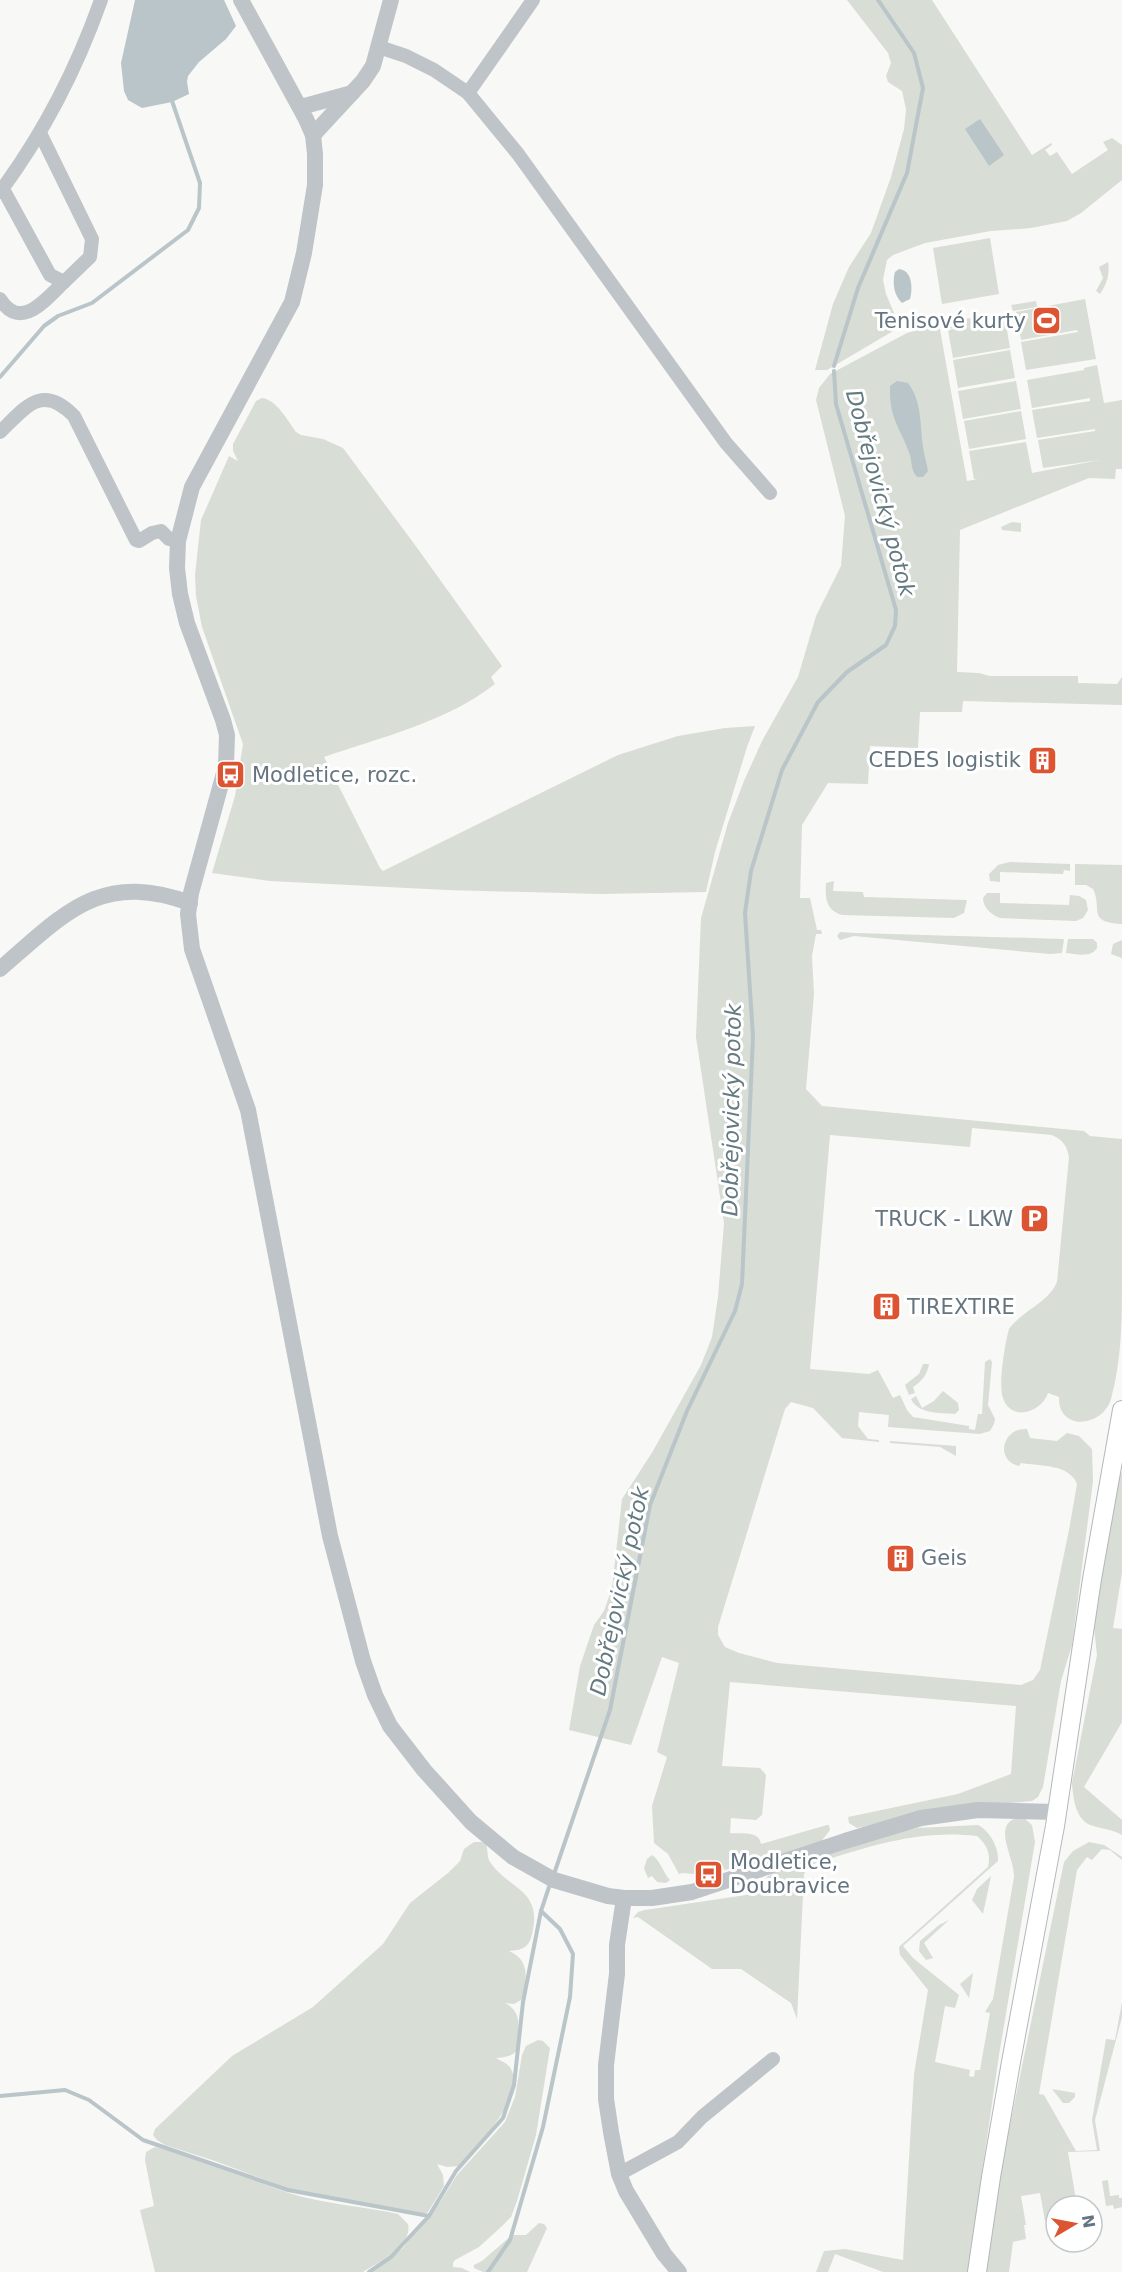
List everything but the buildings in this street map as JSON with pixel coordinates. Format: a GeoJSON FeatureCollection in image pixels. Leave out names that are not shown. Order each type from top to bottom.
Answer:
{"type":"FeatureCollection","features":[{"type":"Feature","properties":{"kind":"main road"},"geometry":{"type":"LineString","coordinates":[[977,2272],[1008,2073],[1057,1812],[1092,1579],[1122,1410]]}},
{"type":"Feature","properties":{"kind":"street"},"geometry":{"type":"LineString","coordinates":[[64,282],[50,275],[1,190],[40,133],[78,58],[101,0]]}},
{"type":"Feature","properties":{"kind":"street"},"geometry":{"type":"LineString","coordinates":[[241,0],[301,107],[313,135],[315,185],[304,253],[292,302],[192,487],[178,541],[177,568],[187,623],[223,720],[227,749],[226,765],[190,903],[189,926],[192,949],[248,1110],[330,1536],[363,1661],[375,1695],[390,1726],[417,1761],[471,1822],[513,1857],[550,1877],[608,1896],[661,1897],[692,1892],[921,1818],[957,1811],[1057,1812]]}},
{"type":"Feature","properties":{"kind":"street"},"geometry":{"type":"LineString","coordinates":[[313,135],[363,81],[373,66],[391,0]]}},
{"type":"Feature","properties":{"kind":"street"},"geometry":{"type":"LineString","coordinates":[[468,93],[533,0]]}},
{"type":"Feature","properties":{"kind":"street"},"geometry":{"type":"LineString","coordinates":[[379,47],[406,56],[434,70],[468,93],[518,153],[726,443],[770,493]]}},
{"type":"Feature","properties":{"kind":"street"},"geometry":{"type":"LineString","coordinates":[[301,107],[352,93]]}},
{"type":"Feature","properties":{"kind":"street"},"geometry":{"type":"LineString","coordinates":[[0,299],[8,310],[18,314],[28,313],[38,307],[90,257],[92,239],[40,133]]}},
{"type":"Feature","properties":{"kind":"street"},"geometry":{"type":"LineString","coordinates":[[0,432],[35,401],[45,399],[56,401],[66,407],[75,416],[136,540],[140,542],[152,532],[161,531],[169,539],[178,541]]}},
{"type":"Feature","properties":{"kind":"street"},"geometry":{"type":"LineString","coordinates":[[0,969],[67,913],[112,892],[150,892],[190,903]]}},
{"type":"Feature","properties":{"kind":"street"},"geometry":{"type":"LineString","coordinates":[[624,1898],[617,1945],[617,1974],[606,2065],[606,2099],[618,2174],[626,2192],[658,2245],[679,2272]]}},
{"type":"Feature","properties":{"kind":"street"},"geometry":{"type":"LineString","coordinates":[[618,2174],[678,2142],[702,2117],[773,2059]]}},
{"type":"Feature","properties":{"kind":"shaded area"},"geometry":{"type":"Polygon","coordinates":[[[135,0],[224,0],[236,26],[188,76],[189,94],[172,102],[142,108],[128,100],[124,91],[121,63],[135,0]]]}},
{"type":"Feature","properties":{"kind":"shaded area"},"geometry":{"type":"Polygon","coordinates":[[[847,0],[932,0],[1032,155],[1051,143],[1052,145],[1045,150],[1050,156],[1057,152],[1072,174],[1108,150],[1103,142],[1112,138],[1122,145],[1122,180],[1081,213],[1067,221],[925,243],[893,255],[887,260],[883,280],[886,294],[900,327],[827,370],[815,370],[833,304],[849,267],[871,233],[891,177],[904,129],[906,109],[902,91],[888,82],[886,76],[891,63],[888,53],[847,0]]]}},
{"type":"Feature","properties":{"kind":"shaded area"},"geometry":{"type":"Polygon","coordinates":[[[980,119],[1004,155],[989,166],[965,129],[980,119]]]}},
{"type":"Feature","properties":{"kind":"shaded area"},"geometry":{"type":"Polygon","coordinates":[[[990,238],[999,294],[942,304],[933,248],[990,238]]]}},
{"type":"Feature","properties":{"kind":"shaded area"},"geometry":{"type":"Polygon","coordinates":[[[1108,262],[1107,279],[1100,294],[1096,291],[1103,278],[1099,267],[1108,262]]]}},
{"type":"Feature","properties":{"kind":"shaded area"},"geometry":{"type":"Polygon","coordinates":[[[899,269],[907,273],[911,285],[910,299],[902,303],[895,293],[894,284],[895,272],[899,269]]]}},
{"type":"Feature","properties":{"kind":"shaded area"},"geometry":{"type":"Polygon","coordinates":[[[1085,299],[1096,359],[1026,370],[1021,342],[1078,332],[1077,330],[1021,340],[1016,312],[1085,299]]]}},
{"type":"Feature","properties":{"kind":"shaded area"},"geometry":{"type":"Polygon","coordinates":[[[1036,301],[1037,307],[1013,311],[1011,305],[1036,301]]]}},
{"type":"Feature","properties":{"kind":"shaded area"},"geometry":{"type":"Polygon","coordinates":[[[1004,313],[1010,348],[953,358],[948,330],[971,326],[947,329],[945,322],[1004,313]]]}},
{"type":"Feature","properties":{"kind":"shaded area"},"geometry":{"type":"Polygon","coordinates":[[[939,324],[967,481],[978,479],[974,479],[969,451],[1026,442],[1032,473],[1100,460],[1043,468],[1038,440],[1095,431],[1095,429],[1037,438],[1032,410],[1090,401],[1090,398],[1032,408],[1027,380],[1084,370],[1084,368],[1097,365],[1104,403],[1122,400],[1122,469],[1116,469],[1115,479],[1089,478],[960,530],[957,672],[990,676],[1078,676],[1078,683],[1117,684],[1122,677],[1122,705],[963,701],[962,712],[920,712],[918,748],[870,746],[868,784],[828,783],[802,825],[800,898],[810,898],[817,930],[821,930],[822,934],[816,934],[812,956],[814,994],[806,1089],[822,1106],[1084,1131],[1090,1136],[1122,1139],[1122,1307],[1121,1338],[1115,1384],[1106,1408],[1091,1420],[1082,1422],[1066,1416],[1061,1408],[1059,1397],[1048,1393],[1039,1406],[1026,1412],[1012,1410],[1003,1398],[1002,1374],[1009,1329],[1042,1301],[1057,1282],[1069,1157],[1062,1141],[1052,1135],[972,1128],[970,1147],[830,1135],[810,1369],[869,1374],[878,1370],[893,1398],[900,1395],[913,1417],[969,1426],[969,1429],[975,1430],[978,1414],[982,1414],[985,1362],[990,1359],[992,1362],[988,1405],[995,1419],[994,1424],[990,1431],[980,1434],[888,1427],[889,1415],[859,1412],[858,1426],[868,1439],[879,1440],[879,1442],[842,1438],[813,1408],[791,1402],[785,1409],[718,1627],[718,1635],[725,1647],[777,1663],[1021,1685],[1033,1680],[1040,1670],[1077,1484],[1073,1477],[1061,1469],[1021,1463],[1019,1466],[1011,1463],[1004,1451],[1007,1438],[1012,1433],[1027,1429],[1030,1438],[1057,1441],[1067,1433],[1079,1436],[1092,1449],[1093,1481],[1072,1645],[1061,1681],[1043,1787],[1038,1797],[1032,1801],[988,1805],[857,1828],[849,1823],[848,1817],[958,1794],[1011,1774],[1016,1706],[730,1682],[722,1766],[760,1768],[766,1775],[762,1815],[756,1820],[731,1818],[730,1833],[753,1835],[760,1840],[761,1844],[827,1825],[830,1830],[820,1843],[752,1865],[724,1870],[723,1866],[714,1869],[712,1866],[705,1868],[706,1872],[679,1874],[668,1854],[654,1843],[652,1806],[667,1757],[657,1752],[679,1663],[662,1657],[631,1745],[569,1730],[580,1666],[594,1625],[604,1611],[612,1588],[622,1499],[653,1451],[701,1365],[712,1337],[724,1223],[696,1037],[701,918],[728,823],[744,781],[762,741],[798,677],[816,616],[841,566],[845,516],[816,400],[819,388],[830,374],[907,333],[939,324]]]}},
{"type":"Feature","properties":{"kind":"shaded area"},"geometry":{"type":"Polygon","coordinates":[[[1010,350],[1015,378],[958,388],[953,360],[1010,350]]]}},
{"type":"Feature","properties":{"kind":"shaded area"},"geometry":{"type":"Polygon","coordinates":[[[897,381],[908,383],[918,405],[928,471],[923,477],[917,477],[914,472],[910,455],[893,415],[890,386],[897,381]]]}},
{"type":"Feature","properties":{"kind":"shaded area"},"geometry":{"type":"Polygon","coordinates":[[[1016,381],[1021,409],[963,419],[958,391],[1016,381]]]}},
{"type":"Feature","properties":{"kind":"shaded area"},"geometry":{"type":"Polygon","coordinates":[[[262,398],[277,407],[296,432],[323,439],[343,448],[502,666],[491,677],[495,684],[456,709],[413,727],[324,757],[380,868],[383,871],[618,755],[678,736],[725,728],[755,726],[715,852],[706,892],[600,894],[447,890],[270,881],[212,873],[235,796],[243,744],[202,627],[196,596],[195,575],[201,520],[229,456],[238,461],[233,451],[233,444],[256,401],[262,398]]]}},
{"type":"Feature","properties":{"kind":"shaded area"},"geometry":{"type":"Polygon","coordinates":[[[1021,411],[1026,439],[969,449],[964,421],[1021,411]]]}},
{"type":"Feature","properties":{"kind":"shaded area"},"geometry":{"type":"Polygon","coordinates":[[[1012,522],[1021,523],[1021,532],[1002,530],[1001,527],[1012,522]]]}},
{"type":"Feature","properties":{"kind":"shaded area"},"geometry":{"type":"Polygon","coordinates":[[[1010,862],[1070,864],[1070,871],[1064,870],[1063,874],[1000,872],[1000,882],[990,881],[989,874],[998,865],[1010,862]]]}},
{"type":"Feature","properties":{"kind":"shaded area"},"geometry":{"type":"Polygon","coordinates":[[[1075,864],[1122,865],[1122,924],[1111,923],[1100,917],[1093,889],[1086,885],[1075,885],[1075,864]]]}},
{"type":"Feature","properties":{"kind":"shaded area"},"geometry":{"type":"Polygon","coordinates":[[[834,881],[833,891],[863,892],[864,897],[967,900],[964,913],[954,918],[842,915],[830,907],[826,898],[826,883],[834,881]]]}},
{"type":"Feature","properties":{"kind":"shaded area"},"geometry":{"type":"Polygon","coordinates":[[[987,893],[1000,893],[1000,903],[1069,905],[1070,895],[1079,896],[1086,900],[1088,910],[1083,918],[1076,921],[1000,918],[986,908],[983,898],[987,893]]]}},
{"type":"Feature","properties":{"kind":"shaded area"},"geometry":{"type":"Polygon","coordinates":[[[840,932],[1064,939],[1062,953],[1050,954],[854,936],[840,940],[837,936],[840,932]]]}},
{"type":"Feature","properties":{"kind":"shaded area"},"geometry":{"type":"Polygon","coordinates":[[[1068,939],[1093,939],[1097,943],[1097,948],[1087,954],[1066,953],[1068,939]]]}},
{"type":"Feature","properties":{"kind":"shaded area"},"geometry":{"type":"Polygon","coordinates":[[[1122,940],[1122,958],[1111,954],[1113,944],[1122,940]]]}},
{"type":"Feature","properties":{"kind":"shaded area"},"geometry":{"type":"Polygon","coordinates":[[[923,1364],[929,1364],[927,1371],[913,1387],[915,1393],[909,1395],[905,1385],[919,1374],[923,1364]]]}},
{"type":"Feature","properties":{"kind":"shaded area"},"geometry":{"type":"Polygon","coordinates":[[[943,1391],[958,1403],[959,1410],[955,1414],[924,1410],[914,1404],[911,1399],[916,1396],[922,1408],[934,1401],[943,1391]]]}},
{"type":"Feature","properties":{"kind":"shaded area"},"geometry":{"type":"Polygon","coordinates":[[[890,1441],[956,1446],[956,1456],[940,1447],[890,1443],[890,1441]]]}},
{"type":"Feature","properties":{"kind":"shaded area"},"geometry":{"type":"Polygon","coordinates":[[[1122,1472],[1122,1573],[1113,1628],[1122,1629],[1122,1722],[1084,1787],[1122,1820],[1122,1835],[1085,1822],[1076,1807],[1072,1783],[1097,1655],[1094,1628],[1117,1481],[1122,1472]]]}},
{"type":"Feature","properties":{"kind":"shaded area"},"geometry":{"type":"Polygon","coordinates":[[[1016,1818],[1024,1818],[1032,1825],[1035,1842],[999,2055],[970,2256],[970,2272],[883,2272],[835,2254],[828,2272],[816,2272],[824,2251],[845,2249],[903,2260],[914,2074],[928,1990],[900,1955],[899,1947],[988,1867],[989,1858],[986,1846],[977,1836],[955,1834],[913,1837],[810,1865],[804,1874],[797,2019],[791,2003],[741,1969],[712,1969],[638,1917],[633,1918],[638,1912],[645,1910],[753,1894],[760,1891],[767,1877],[777,1870],[891,1834],[917,1828],[978,1825],[993,1840],[998,1861],[903,1946],[913,1958],[959,1995],[955,2008],[945,2006],[935,2062],[970,2070],[969,2076],[974,2077],[975,2070],[980,2070],[990,2013],[985,2012],[993,1999],[1014,1877],[1006,1844],[1006,1828],[1009,1822],[1016,1818]]]}},
{"type":"Feature","properties":{"kind":"shaded area"},"geometry":{"type":"Polygon","coordinates":[[[474,1842],[486,1844],[490,1862],[529,1899],[533,1908],[531,1939],[521,1949],[509,1951],[521,1960],[526,1972],[521,2000],[514,2004],[505,2003],[511,2007],[517,2017],[519,2030],[517,2050],[505,2057],[496,2058],[511,2069],[514,2081],[512,2094],[497,2121],[459,2166],[447,2167],[437,2164],[443,2175],[444,2186],[428,2212],[416,2215],[292,2190],[165,2145],[157,2140],[153,2135],[155,2129],[232,2056],[313,2007],[383,1944],[410,1903],[448,1873],[460,1861],[464,1849],[474,1842]]]}},
{"type":"Feature","properties":{"kind":"shaded area"},"geometry":{"type":"Polygon","coordinates":[[[1089,1842],[1104,1845],[1122,1857],[1122,1860],[1110,1850],[1102,1849],[1092,1860],[1087,1857],[1077,1870],[1039,2094],[1044,2095],[1076,2151],[1097,2150],[1092,2120],[1106,2039],[1115,2040],[1122,2002],[1122,2017],[1095,2120],[1100,2151],[1068,2152],[1075,2194],[1044,2194],[1044,2215],[1040,2193],[1021,2196],[1026,2239],[1013,2242],[1009,2272],[984,2272],[1004,2154],[1064,1862],[1073,1851],[1089,1842]]]}},
{"type":"Feature","properties":{"kind":"shaded area"},"geometry":{"type":"Polygon","coordinates":[[[652,1855],[658,1860],[670,1880],[666,1883],[657,1882],[652,1876],[648,1878],[644,1868],[647,1859],[652,1855]]]}},
{"type":"Feature","properties":{"kind":"shaded area"},"geometry":{"type":"Polygon","coordinates":[[[991,1876],[983,1914],[972,1900],[977,1889],[991,1876]]]}},
{"type":"Feature","properties":{"kind":"shaded area"},"geometry":{"type":"Polygon","coordinates":[[[949,1920],[924,1943],[933,1958],[926,1960],[919,1951],[920,1941],[939,1925],[949,1920]]]}},
{"type":"Feature","properties":{"kind":"shaded area"},"geometry":{"type":"Polygon","coordinates":[[[973,1973],[969,1998],[960,1984],[973,1973]]]}},
{"type":"Feature","properties":{"kind":"shaded area"},"geometry":{"type":"Polygon","coordinates":[[[538,2040],[543,2041],[550,2048],[536,2135],[511,2217],[479,2247],[453,2263],[453,2267],[470,2272],[371,2272],[403,2248],[440,2202],[457,2175],[505,2122],[515,2097],[522,2055],[526,2046],[538,2040]]]}},
{"type":"Feature","properties":{"kind":"shaded area"},"geometry":{"type":"Polygon","coordinates":[[[1052,2089],[1075,2093],[1075,2097],[1069,2103],[1063,2103],[1052,2089]]]}},
{"type":"Feature","properties":{"kind":"shaded area"},"geometry":{"type":"Polygon","coordinates":[[[155,2147],[189,2156],[302,2197],[398,2214],[408,2224],[408,2232],[400,2246],[363,2272],[155,2272],[140,2210],[154,2206],[145,2160],[146,2152],[155,2147]]]}},
{"type":"Feature","properties":{"kind":"shaded area"},"geometry":{"type":"Polygon","coordinates":[[[1108,2180],[1110,2196],[1119,2195],[1119,2198],[1122,2198],[1122,2207],[1114,2209],[1113,2205],[1106,2206],[1102,2181],[1108,2180]]]}},
{"type":"Feature","properties":{"kind":"shaded area"},"geometry":{"type":"Polygon","coordinates":[[[539,2223],[544,2224],[547,2228],[527,2272],[483,2272],[474,2268],[474,2265],[482,2261],[512,2235],[526,2235],[539,2223]]]}},
{"type":"Feature","properties":{"kind":"waterway","name":"Dobřejovický potok"},"geometry":{"type":"LineString","coordinates":[[834,366],[858,288],[907,173],[923,88],[914,53],[878,0]]}},
{"type":"Feature","properties":{"kind":"waterway"},"geometry":{"type":"LineString","coordinates":[[0,377],[44,326],[58,316],[92,303],[188,230],[199,208],[200,183],[171,98]]}},
{"type":"Feature","properties":{"kind":"waterway","name":"Dobřejovický potok"},"geometry":{"type":"LineString","coordinates":[[554,1874],[610,1710],[650,1505],[687,1411],[735,1311],[742,1284],[753,1037],[745,913],[751,871],[782,770],[818,702],[847,672],[886,645],[895,626],[896,610],[836,404],[834,371]]}},
{"type":"Feature","properties":{"kind":"waterway","name":"Dobřejovický potok"},"geometry":{"type":"LineString","coordinates":[[0,2096],[65,2090],[89,2100],[143,2140],[288,2190],[429,2216],[456,2171],[503,2118],[514,2085],[523,2002],[541,1911],[550,1884]]}},
{"type":"Feature","properties":{"kind":"waterway"},"geometry":{"type":"LineString","coordinates":[[488,2272],[510,2240],[543,2127],[570,1997],[573,1954],[560,1929],[541,1911]]}},
{"type":"Feature","properties":{"kind":"waterway"},"geometry":{"type":"LineString","coordinates":[[369,2272],[391,2257],[429,2216]]}},
{"type":"Feature","properties":{"kind":"place","name":"Tenisové kurty"},"geometry":{"type":"Point","coordinates":[1047,321]}},
{"type":"Feature","properties":{"kind":"place","name":"CEDES logistik"},"geometry":{"type":"Point","coordinates":[1042,760]}},
{"type":"Feature","properties":{"kind":"place","name":"Modletice, rozc."},"geometry":{"type":"Point","coordinates":[231,775]}},
{"type":"Feature","properties":{"kind":"place","name":"TRUCK - LKW"},"geometry":{"type":"Point","coordinates":[1034,1219]}},
{"type":"Feature","properties":{"kind":"place","name":"TIREXTIRE"},"geometry":{"type":"Point","coordinates":[886,1307]}},
{"type":"Feature","properties":{"kind":"place","name":"Geis"},"geometry":{"type":"Point","coordinates":[900,1558]}},
{"type":"Feature","properties":{"kind":"place","name":"Modletice, Doubravice"},"geometry":{"type":"Point","coordinates":[709,1874]}}]}
